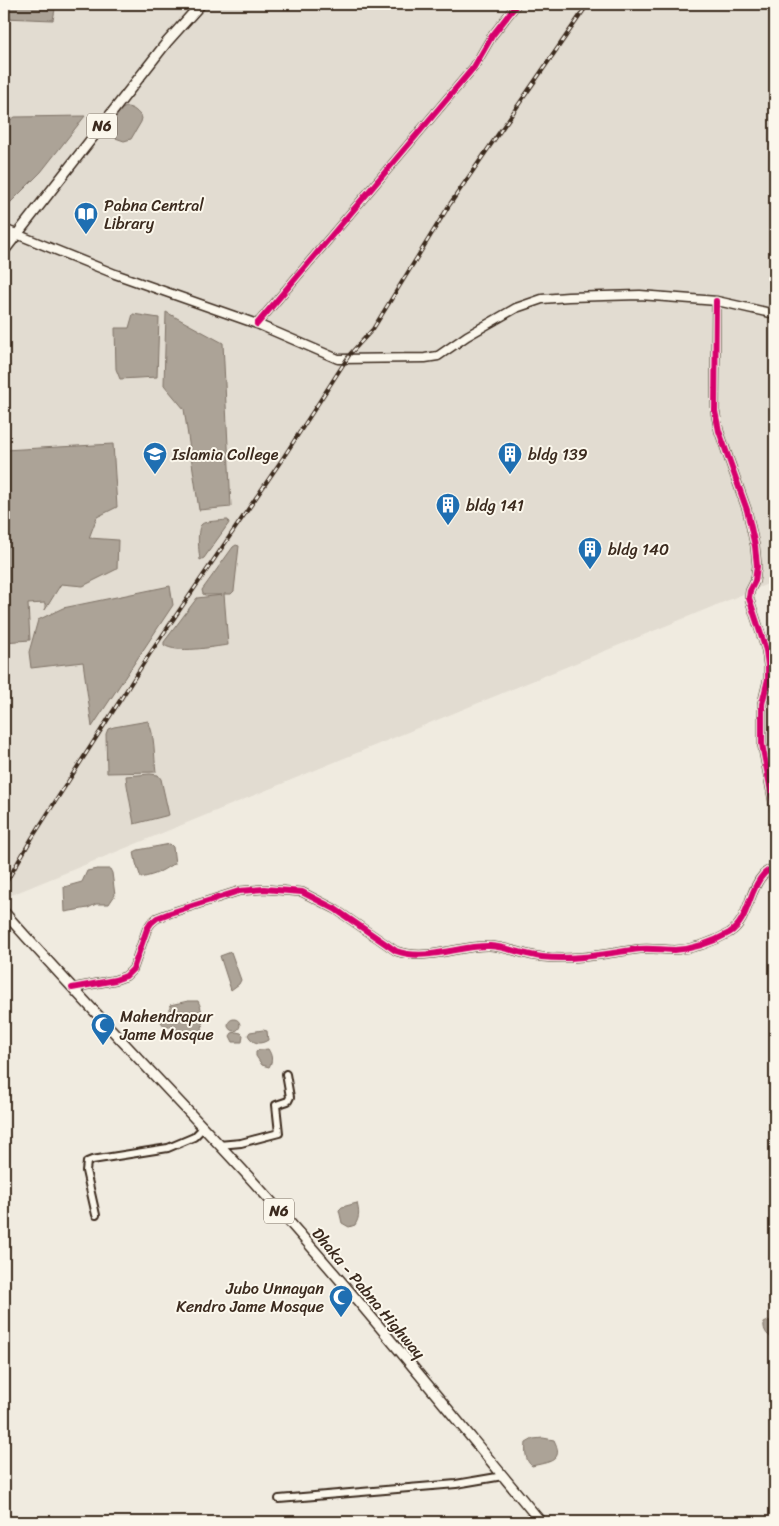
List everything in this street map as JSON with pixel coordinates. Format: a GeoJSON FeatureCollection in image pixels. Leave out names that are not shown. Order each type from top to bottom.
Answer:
{"type":"FeatureCollection","features":[{"type":"Feature","properties":{"kind":"highway","name":"N6"},"geometry":{"type":"LineString","coordinates":[[4,251],[167,42],[201,4]]}},
{"type":"Feature","properties":{"kind":"highway","name":"Dhaka - Pabna Highway"},"geometry":{"type":"LineString","coordinates":[[4,912],[72,988],[204,1128],[353,1295],[541,1522]]}},
{"type":"Feature","properties":{"kind":"main road"},"geometry":{"type":"LineString","coordinates":[[4,229],[115,274],[258,324],[338,359],[425,358],[438,356],[467,336],[516,308],[542,299],[640,296],[716,301],[775,314]]}},
{"type":"Feature","properties":{"kind":"street"},"geometry":{"type":"LineString","coordinates":[[258,324],[474,67],[492,36],[517,4]]}},
{"type":"Feature","properties":{"kind":"street"},"geometry":{"type":"LineString","coordinates":[[716,301],[715,411],[719,430],[747,510],[755,546],[757,566],[755,581],[749,598],[766,650],[768,665],[768,679],[762,704],[762,744],[775,812]]}},
{"type":"Feature","properties":{"kind":"street"},"geometry":{"type":"LineString","coordinates":[[72,988],[116,980],[126,976],[133,969],[146,929],[158,918],[239,891],[264,889],[302,892],[335,909],[396,951],[407,954],[417,956],[488,946],[504,947],[540,957],[558,959],[642,949],[675,950],[710,942],[735,929],[760,877],[775,866]]}},
{"type":"Feature","properties":{"kind":"street"},"geometry":{"type":"LineString","coordinates":[[219,1145],[241,1143],[279,1133],[276,1105],[288,1101],[290,1097],[286,1074]]}},
{"type":"Feature","properties":{"kind":"street"},"geometry":{"type":"LineString","coordinates":[[96,1216],[86,1171],[87,1162],[168,1148],[194,1137],[204,1128]]}},
{"type":"Feature","properties":{"kind":"street"},"geometry":{"type":"LineString","coordinates":[[279,1499],[456,1484],[503,1476]]}},
{"type":"Feature","properties":{"kind":"shaded area"},"geometry":{"type":"Polygon","coordinates":[[[4,4],[775,4],[775,581],[4,898],[4,4]]]}},
{"type":"Feature","properties":{"kind":"shaded area"},"geometry":{"type":"Polygon","coordinates":[[[4,4],[56,4],[53,20],[4,18],[4,4]]]}},
{"type":"Feature","properties":{"kind":"shaded area"},"geometry":{"type":"Polygon","coordinates":[[[126,107],[135,110],[142,118],[131,139],[124,141],[107,135],[113,119],[126,107]]]}},
{"type":"Feature","properties":{"kind":"shaded area"},"geometry":{"type":"Polygon","coordinates":[[[85,116],[41,172],[4,209],[4,124],[15,117],[85,116]]]}},
{"type":"Feature","properties":{"kind":"shaded area"},"geometry":{"type":"Polygon","coordinates":[[[166,312],[223,343],[231,507],[199,510],[184,409],[164,385],[166,312]]]}},
{"type":"Feature","properties":{"kind":"shaded area"},"geometry":{"type":"Polygon","coordinates":[[[133,314],[159,318],[157,377],[120,379],[116,369],[115,328],[129,328],[133,314]]]}},
{"type":"Feature","properties":{"kind":"shaded area"},"geometry":{"type":"Polygon","coordinates":[[[113,444],[117,507],[97,517],[89,538],[118,540],[117,569],[83,586],[61,584],[45,610],[45,603],[28,604],[30,640],[4,642],[4,450],[113,444]]]}},
{"type":"Feature","properties":{"kind":"shaded area"},"geometry":{"type":"Polygon","coordinates":[[[228,520],[229,523],[204,558],[200,560],[198,541],[200,526],[206,522],[228,520]]]}},
{"type":"Feature","properties":{"kind":"shaded area"},"geometry":{"type":"Polygon","coordinates":[[[236,545],[239,546],[234,591],[231,594],[224,594],[228,645],[177,649],[164,645],[164,642],[197,598],[222,595],[205,595],[202,590],[236,545]]]}},
{"type":"Feature","properties":{"kind":"shaded area"},"geometry":{"type":"Polygon","coordinates":[[[170,586],[173,605],[92,727],[83,662],[31,668],[29,652],[38,620],[63,608],[170,586]]]}},
{"type":"Feature","properties":{"kind":"shaded area"},"geometry":{"type":"Polygon","coordinates":[[[148,721],[153,739],[156,772],[107,773],[106,734],[108,729],[148,721]]]}},
{"type":"Feature","properties":{"kind":"shaded area"},"geometry":{"type":"Polygon","coordinates":[[[158,775],[161,779],[169,815],[134,824],[126,776],[158,775]]]}},
{"type":"Feature","properties":{"kind":"shaded area"},"geometry":{"type":"Polygon","coordinates":[[[170,844],[173,847],[175,864],[156,874],[141,878],[134,852],[170,844]]]}},
{"type":"Feature","properties":{"kind":"shaded area"},"geometry":{"type":"Polygon","coordinates":[[[110,869],[112,873],[115,895],[109,904],[96,904],[88,908],[65,912],[64,887],[82,882],[87,871],[110,869]]]}},
{"type":"Feature","properties":{"kind":"shaded area"},"geometry":{"type":"Polygon","coordinates":[[[231,952],[241,980],[231,990],[220,956],[231,952]]]}},
{"type":"Feature","properties":{"kind":"shaded area"},"geometry":{"type":"Polygon","coordinates":[[[198,1001],[200,1005],[202,1031],[198,1035],[179,1038],[175,1027],[165,1027],[161,1022],[164,1017],[170,1014],[170,1005],[198,1001]]]}},
{"type":"Feature","properties":{"kind":"shaded area"},"geometry":{"type":"Polygon","coordinates":[[[232,1019],[236,1019],[240,1025],[236,1031],[232,1031],[228,1027],[228,1023],[232,1019]]]}},
{"type":"Feature","properties":{"kind":"shaded area"},"geometry":{"type":"Polygon","coordinates":[[[267,1031],[268,1040],[262,1043],[254,1042],[248,1035],[250,1032],[267,1031]]]}},
{"type":"Feature","properties":{"kind":"shaded area"},"geometry":{"type":"Polygon","coordinates":[[[236,1032],[243,1035],[242,1042],[233,1042],[230,1036],[236,1032]]]}},
{"type":"Feature","properties":{"kind":"shaded area"},"geometry":{"type":"Polygon","coordinates":[[[268,1049],[272,1058],[269,1067],[262,1065],[256,1056],[256,1052],[259,1050],[268,1049]]]}},
{"type":"Feature","properties":{"kind":"shaded area"},"geometry":{"type":"Polygon","coordinates":[[[357,1203],[358,1219],[355,1225],[349,1227],[342,1223],[339,1210],[342,1207],[357,1203]]]}},
{"type":"Feature","properties":{"kind":"shaded area"},"geometry":{"type":"Polygon","coordinates":[[[775,1321],[775,1339],[770,1337],[765,1331],[764,1323],[775,1321]]]}},
{"type":"Feature","properties":{"kind":"shaded area"},"geometry":{"type":"Polygon","coordinates":[[[533,1439],[554,1440],[557,1447],[556,1457],[549,1462],[532,1466],[527,1458],[526,1443],[533,1439]]]}},
{"type":"Feature","properties":{"kind":"railway"},"geometry":{"type":"LineString","coordinates":[[4,886],[32,838],[149,655],[283,458],[350,354],[373,329],[450,204],[588,4]]}},
{"type":"Feature","properties":{"kind":"cycle path"},"geometry":{"type":"LineString","coordinates":[[257,324],[474,67],[492,36],[517,4]]}},
{"type":"Feature","properties":{"kind":"cycle path"},"geometry":{"type":"LineString","coordinates":[[716,301],[715,411],[719,431],[747,510],[755,546],[757,566],[755,581],[749,598],[766,650],[768,665],[768,679],[762,704],[762,744],[775,812]]}},
{"type":"Feature","properties":{"kind":"cycle path"},"geometry":{"type":"LineString","coordinates":[[72,988],[115,980],[126,976],[133,969],[147,929],[157,918],[239,891],[264,889],[302,892],[335,909],[396,951],[408,954],[431,954],[478,946],[490,946],[535,956],[567,958],[640,949],[675,950],[696,947],[716,939],[736,928],[745,914],[758,882],[766,872],[775,867]]}},
{"type":"Feature","properties":{"kind":"place","name":"Pabna Central Library"},"geometry":{"type":"Point","coordinates":[86,235]}},
{"type":"Feature","properties":{"kind":"place","name":"Islamia College"},"geometry":{"type":"Point","coordinates":[155,475]}},
{"type":"Feature","properties":{"kind":"place","name":"bldg 139"},"geometry":{"type":"Point","coordinates":[510,475]}},
{"type":"Feature","properties":{"kind":"place","name":"bldg 141"},"geometry":{"type":"Point","coordinates":[448,526]}},
{"type":"Feature","properties":{"kind":"place","name":"bldg 140"},"geometry":{"type":"Point","coordinates":[590,570]}},
{"type":"Feature","properties":{"kind":"place","name":"Mahendrapur Jame Mosque"},"geometry":{"type":"Point","coordinates":[103,1046]}},
{"type":"Feature","properties":{"kind":"place","name":"Jubo Unnayan Kendro Jame Mosque"},"geometry":{"type":"Point","coordinates":[341,1318]}}]}
